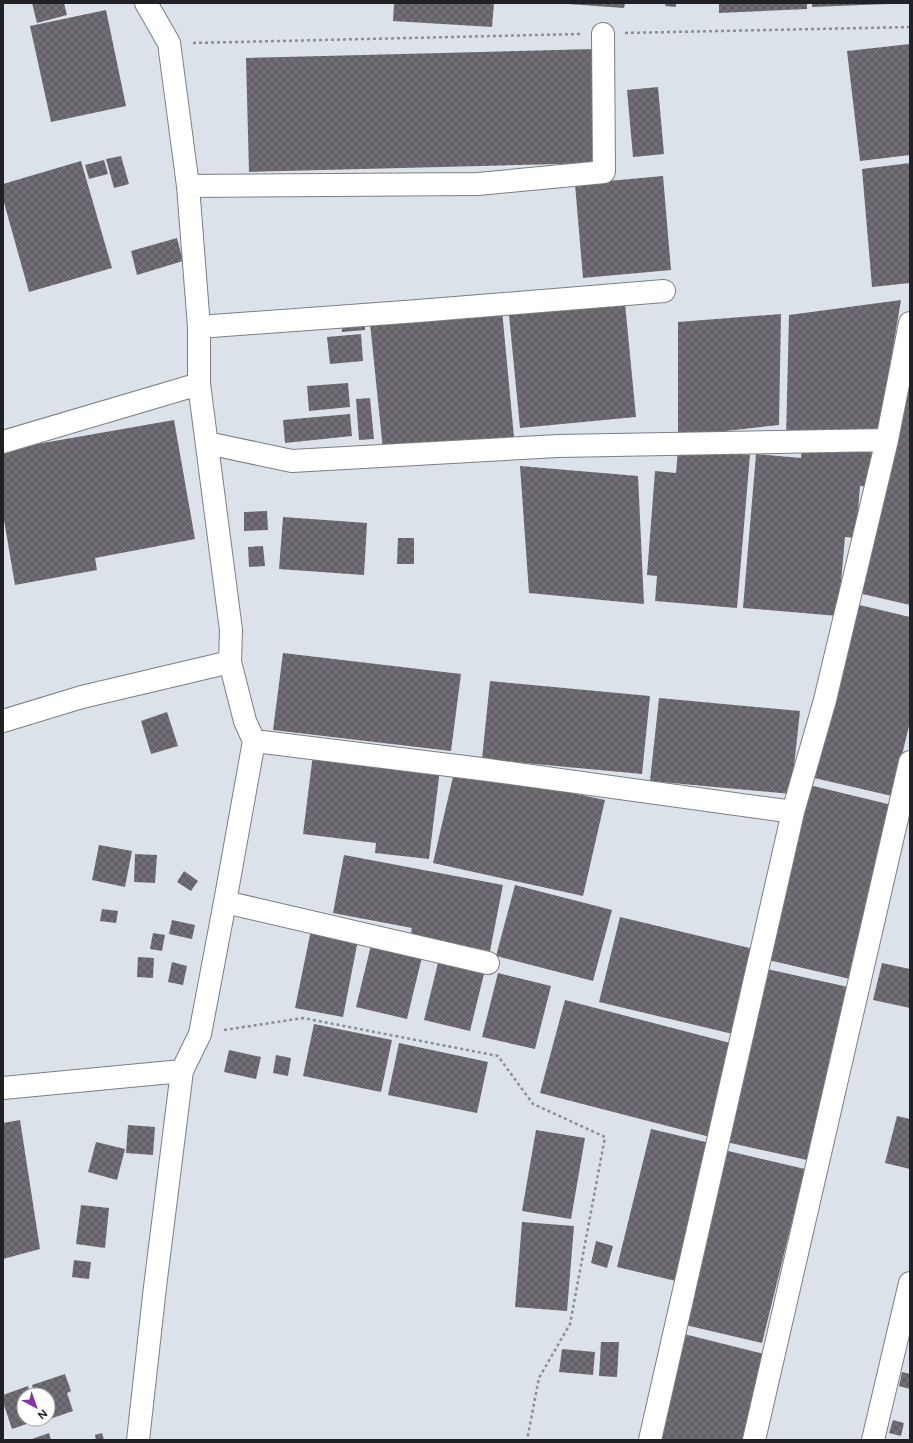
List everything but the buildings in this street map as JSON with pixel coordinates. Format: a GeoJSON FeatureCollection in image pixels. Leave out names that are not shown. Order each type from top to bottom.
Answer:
{"type":"FeatureCollection","features":[{"type":"Feature","properties":{"kind":"street"},"geometry":{"type":"LineString","coordinates":[[138,1440],[182,1071],[200,1034],[254,741],[245,721],[230,662],[231,630],[199,384],[199,327],[188,186],[169,43],[146,3]]}},
{"type":"Feature","properties":{"kind":"street"},"geometry":{"type":"LineString","coordinates":[[188,186],[478,184],[604,172],[603,34]]}},
{"type":"Feature","properties":{"kind":"street"},"geometry":{"type":"LineString","coordinates":[[199,327],[426,311],[664,291]]}},
{"type":"Feature","properties":{"kind":"street"},"geometry":{"type":"LineString","coordinates":[[650,1440],[793,812],[825,700],[887,440],[910,323]]}},
{"type":"Feature","properties":{"kind":"street"},"geometry":{"type":"LineString","coordinates":[[3,442],[199,384]]}},
{"type":"Feature","properties":{"kind":"street"},"geometry":{"type":"LineString","coordinates":[[207,443],[292,461],[558,446],[887,440]]}},
{"type":"Feature","properties":{"kind":"street"},"geometry":{"type":"LineString","coordinates":[[3,721],[82,697],[230,662]]}},
{"type":"Feature","properties":{"kind":"street"},"geometry":{"type":"LineString","coordinates":[[254,741],[488,770],[793,812]]}},
{"type":"Feature","properties":{"kind":"street"},"geometry":{"type":"LineString","coordinates":[[754,1440],[910,762]]}},
{"type":"Feature","properties":{"kind":"street"},"geometry":{"type":"LineString","coordinates":[[225,902],[488,963]]}},
{"type":"Feature","properties":{"kind":"street"},"geometry":{"type":"LineString","coordinates":[[3,1088],[182,1071]]}},
{"type":"Feature","properties":{"kind":"street"},"geometry":{"type":"LineString","coordinates":[[873,1440],[910,1283]]}},
{"type":"Feature","properties":{"kind":"path"},"geometry":{"type":"LineString","coordinates":[[169,43],[910,27]]}},
{"type":"Feature","properties":{"kind":"path"},"geometry":{"type":"LineString","coordinates":[[200,1034],[303,1018],[498,1056],[534,1104],[605,1137],[570,1324],[539,1378],[527,1440]]}}]}
